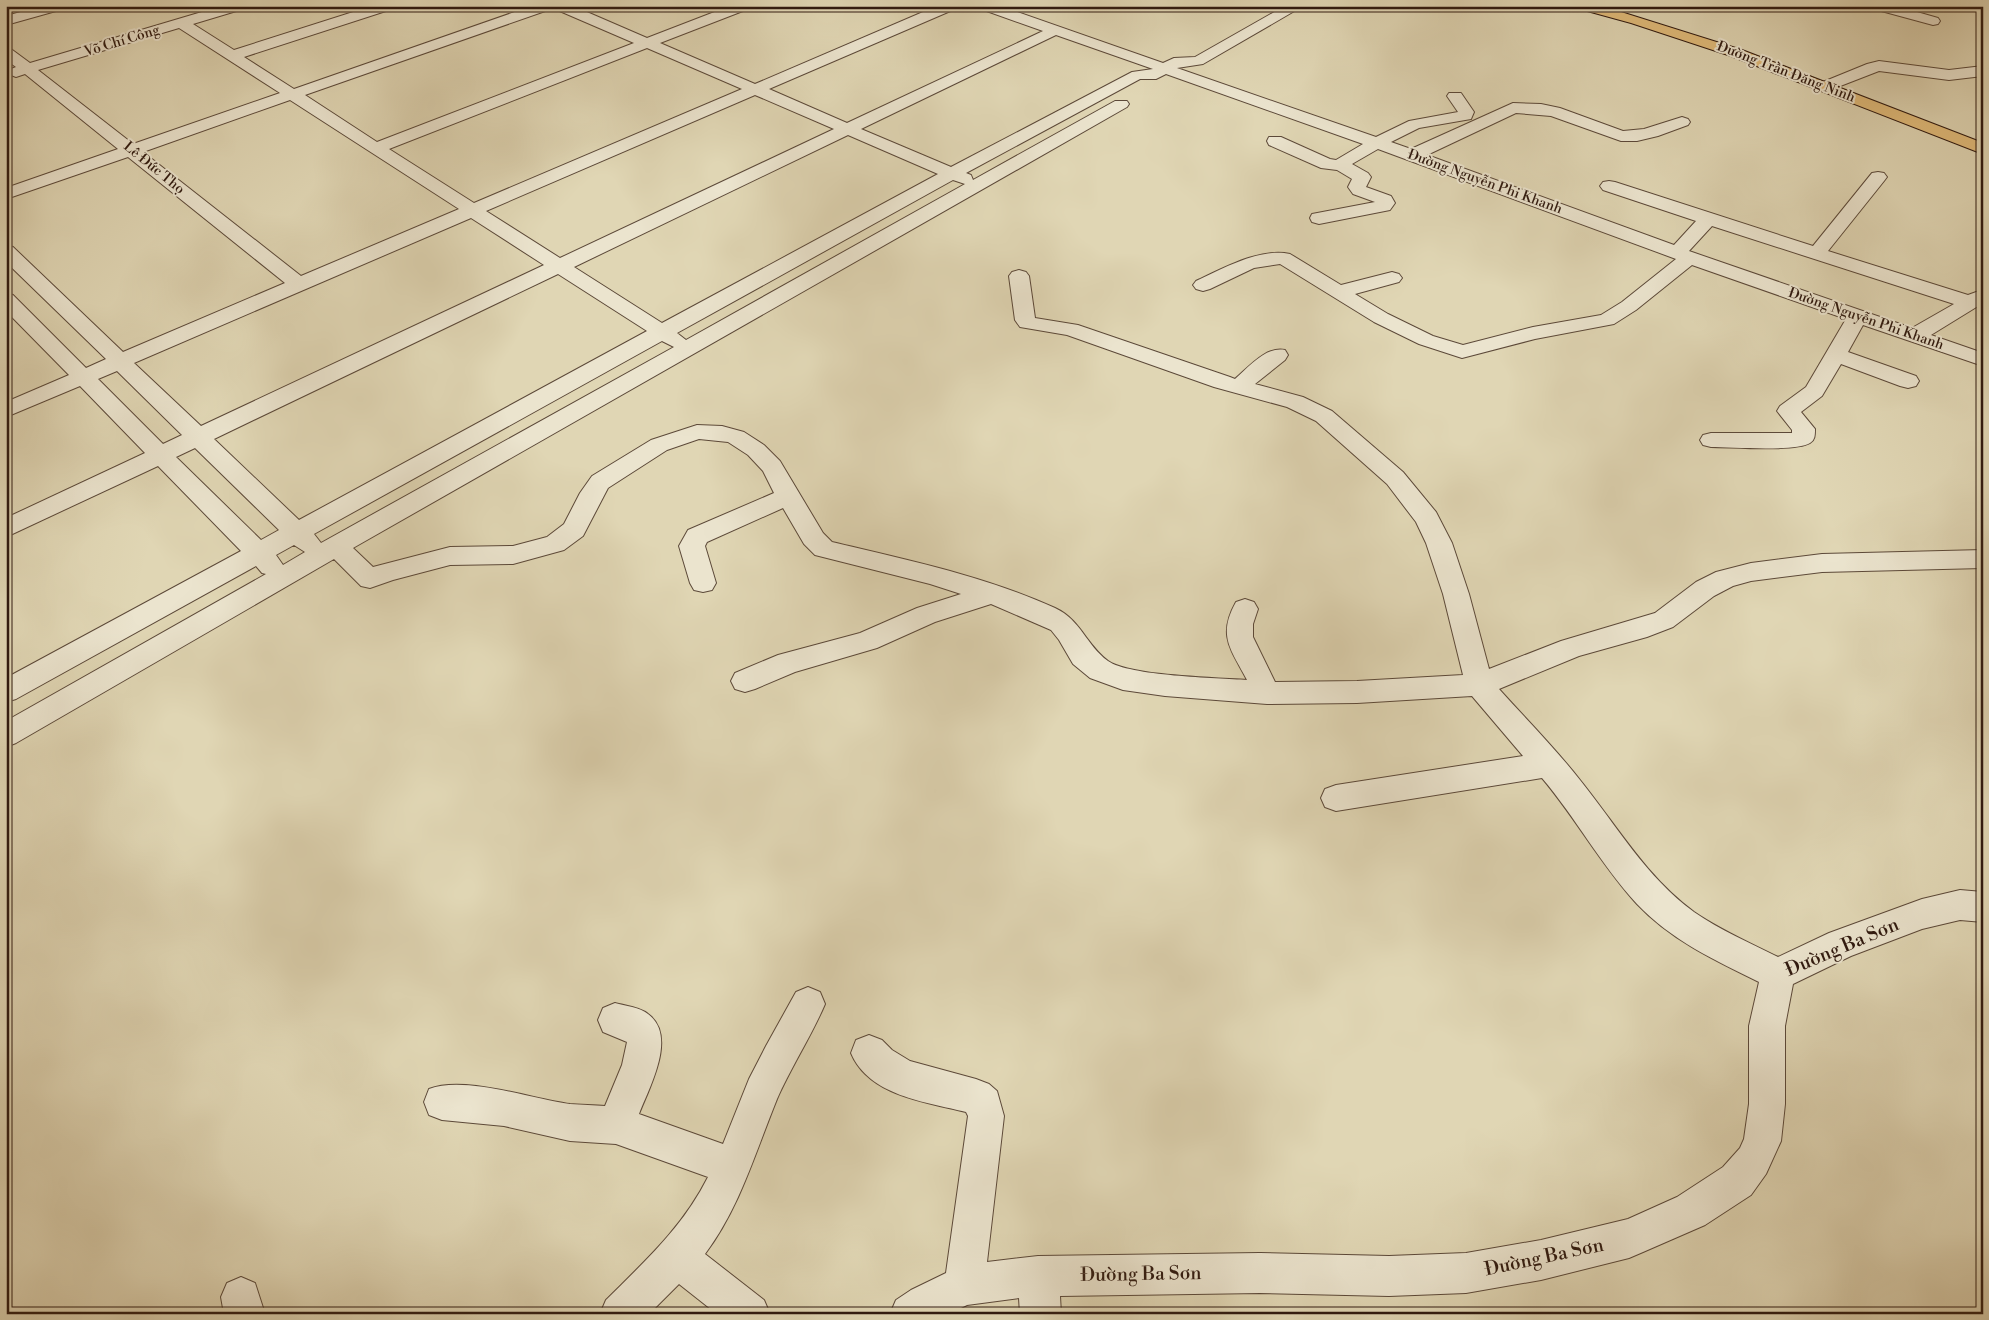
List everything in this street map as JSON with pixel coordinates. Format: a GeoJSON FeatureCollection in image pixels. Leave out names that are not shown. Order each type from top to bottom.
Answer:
{"type":"FeatureCollection","features":[{"type":"Feature","properties":{"kind":"main road","name":"Đường Trần Đăng Ninh"},"geometry":{"type":"LineString","coordinates":[[1586,6],[1680,32],[1983,149]]}},
{"type":"Feature","properties":{"kind":"street"},"geometry":{"type":"LineString","coordinates":[[6,21],[58,6]]}},
{"type":"Feature","properties":{"kind":"street","name":"Võ Chí Công"},"geometry":{"type":"LineString","coordinates":[[6,75],[238,6]]}},
{"type":"Feature","properties":{"kind":"street"},"geometry":{"type":"LineString","coordinates":[[232,56],[387,6]]}},
{"type":"Feature","properties":{"kind":"street"},"geometry":{"type":"LineString","coordinates":[[6,194],[546,6]]}},
{"type":"Feature","properties":{"kind":"street"},"geometry":{"type":"LineString","coordinates":[[560,6],[978,185]]}},
{"type":"Feature","properties":{"kind":"street"},"geometry":{"type":"LineString","coordinates":[[376,148],[743,6]]}},
{"type":"Feature","properties":{"kind":"street"},"geometry":{"type":"LineString","coordinates":[[6,410],[950,6]]}},
{"type":"Feature","properties":{"kind":"street","name":"Đường Nguyễn Phi Khanh"},"geometry":{"type":"LineString","coordinates":[[986,6],[1983,360]]}},
{"type":"Feature","properties":{"kind":"street"},"geometry":{"type":"LineString","coordinates":[[6,691],[298,533],[953,173],[1137,75],[1198,61],[1296,6]]}},
{"type":"Feature","properties":{"kind":"street"},"geometry":{"type":"LineString","coordinates":[[1879,6],[1933,21]]}},
{"type":"Feature","properties":{"kind":"street"},"geometry":{"type":"LineString","coordinates":[[181,23],[688,348]]}},
{"type":"Feature","properties":{"kind":"street"},"geometry":{"type":"LineString","coordinates":[[6,528],[1054,31]]}},
{"type":"Feature","properties":{"kind":"street"},"geometry":{"type":"LineString","coordinates":[[6,735],[1159,82],[1174,53],[1183,48]]}},
{"type":"Feature","properties":{"kind":"street","name":"Lê Đức Thọ"},"geometry":{"type":"LineString","coordinates":[[6,52],[300,285]]}},
{"type":"Feature","properties":{"kind":"street"},"geometry":{"type":"LineString","coordinates":[[1824,87],[1872,67],[1879,66],[1949,75],[1983,82]]}},
{"type":"Feature","properties":{"kind":"street"},"geometry":{"type":"LineString","coordinates":[[1949,75],[1983,71]]}},
{"type":"Feature","properties":{"kind":"street"},"geometry":{"type":"LineString","coordinates":[[1341,165],[1376,143],[1414,124],[1464,116],[1466,112],[1455,96]]}},
{"type":"Feature","properties":{"kind":"street"},"geometry":{"type":"LineString","coordinates":[[1412,156],[1513,108],[1531,107],[1557,112],[1621,136],[1629,137],[1639,137],[1682,122]]}},
{"type":"Feature","properties":{"kind":"street"},"geometry":{"type":"LineString","coordinates":[[1275,141],[1327,164],[1341,165],[1362,176],[1357,187],[1359,190],[1385,200],[1386,203],[1384,206],[1318,218]]}},
{"type":"Feature","properties":{"kind":"street"},"geometry":{"type":"LineString","coordinates":[[1817,253],[1878,176]]}},
{"type":"Feature","properties":{"kind":"street"},"geometry":{"type":"LineString","coordinates":[[1609,186],[1817,253],[1976,299]]}},
{"type":"Feature","properties":{"kind":"street"},"geometry":{"type":"LineString","coordinates":[[1203,285],[1249,263],[1278,258],[1288,260],[1407,332],[1444,347],[1468,351],[1533,333],[1607,320],[1618,314],[1663,277],[1684,255],[1708,219]]}},
{"type":"Feature","properties":{"kind":"street"},"geometry":{"type":"LineString","coordinates":[[6,251],[298,533],[370,579],[396,569],[450,556],[513,555],[548,546],[562,540],[574,530],[592,493],[600,482],[659,445],[697,432],[722,433],[736,436],[747,443],[772,467],[813,538],[824,549],[842,555],[901,566],[992,594],[1045,615],[1060,623],[1069,632],[1083,656],[1100,670],[1123,679],[1165,686],[1267,693],[1357,692],[1480,685],[1571,648],[1646,627],[1664,620],[1705,589],[1725,579],[1751,572],[1787,566],[1822,564],[1983,559]]}},
{"type":"Feature","properties":{"kind":"street"},"geometry":{"type":"LineString","coordinates":[[1019,276],[1027,323],[1071,329],[1238,387],[1296,402],[1324,416],[1377,460],[1412,498],[1427,518],[1439,543],[1456,594],[1480,685],[1548,766],[1569,788],[1619,858],[1649,894],[1683,923],[1723,947],[1778,974]]}},
{"type":"Feature","properties":{"kind":"street"},"geometry":{"type":"LineString","coordinates":[[1338,292],[1392,278]]}},
{"type":"Feature","properties":{"kind":"street"},"geometry":{"type":"LineString","coordinates":[[6,299],[282,577]]}},
{"type":"Feature","properties":{"kind":"street"},"geometry":{"type":"LineString","coordinates":[[1914,336],[1976,299]]}},
{"type":"Feature","properties":{"kind":"street"},"geometry":{"type":"LineString","coordinates":[[1711,440],[1800,439],[1803,436],[1804,429],[1788,411],[1814,391],[1858,316]]}},
{"type":"Feature","properties":{"kind":"street"},"geometry":{"type":"LineString","coordinates":[[1238,387],[1277,355]]}},
{"type":"Feature","properties":{"kind":"street"},"geometry":{"type":"LineString","coordinates":[[1835,355],[1908,381]]}},
{"type":"Feature","properties":{"kind":"street"},"geometry":{"type":"LineString","coordinates":[[703,583],[692,546],[697,536],[788,496]]}},
{"type":"Feature","properties":{"kind":"street"},"geometry":{"type":"LineString","coordinates":[[745,681],[788,663],[867,641],[926,615],[992,594]]}},
{"type":"Feature","properties":{"kind":"street"},"geometry":{"type":"LineString","coordinates":[[1245,609],[1240,624],[1239,637],[1267,693]]}},
{"type":"Feature","properties":{"kind":"street"},"geometry":{"type":"LineString","coordinates":[[1336,798],[1548,766]]}},
{"type":"Feature","properties":{"kind":"street","name":"Đường Ba Sơn"},"geometry":{"type":"LineString","coordinates":[[910,1314],[964,1284],[1040,1295],[1241,1273],[1389,1276],[1466,1273],[1541,1260],[1629,1238],[1691,1211],[1737,1181],[1752,1161],[1762,1141],[1767,1104],[1767,1026],[1778,974],[1841,944],[1922,914],[1960,905],[1983,906]]}},
{"type":"Feature","properties":{"kind":"street"},"geometry":{"type":"LineString","coordinates":[[620,1314],[678,1258],[702,1224],[733,1167],[764,1090],[808,1004]]}},
{"type":"Feature","properties":{"kind":"street"},"geometry":{"type":"LineString","coordinates":[[616,1020],[636,1026],[645,1038],[640,1065],[616,1125]]}},
{"type":"Feature","properties":{"kind":"street"},"geometry":{"type":"LineString","coordinates":[[869,1053],[876,1062],[889,1071],[905,1078],[976,1098],[984,1104],[986,1116],[964,1284]]}},
{"type":"Feature","properties":{"kind":"street"},"geometry":{"type":"LineString","coordinates":[[442,1102],[504,1108],[570,1122],[616,1125],[733,1167]]}},
{"type":"Feature","properties":{"kind":"street"},"geometry":{"type":"LineString","coordinates":[[678,1258],[750,1314]]}}]}
